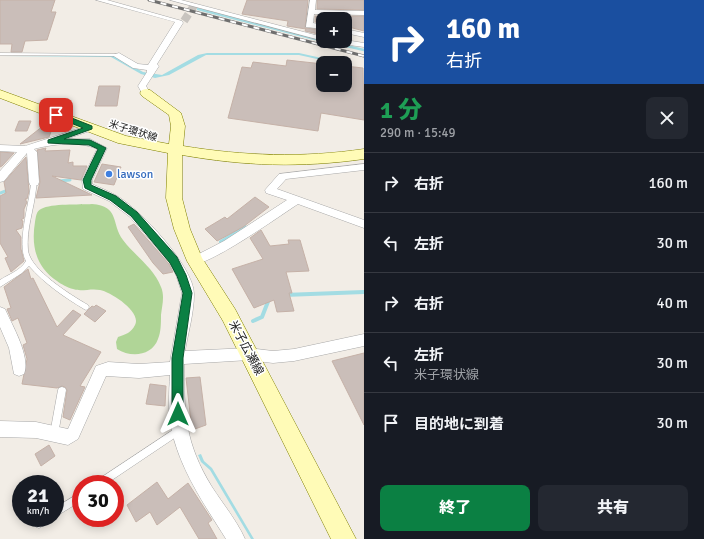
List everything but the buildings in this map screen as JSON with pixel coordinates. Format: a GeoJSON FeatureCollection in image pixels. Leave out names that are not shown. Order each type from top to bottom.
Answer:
{"type":"FeatureCollection","features":[{"type":"Feature","properties":{"kind":"main road","name":"米子環状線"},"geometry":{"type":"LineString","coordinates":[[0,84],[134,133],[177,146]]}},
{"type":"Feature","properties":{"kind":"main road","name":"米子広瀬線"},"geometry":{"type":"LineString","coordinates":[[146,93],[175,114],[178,126],[174,166],[174,198],[182,229],[196,261],[229,315],[344,539]]}},
{"type":"Feature","properties":{"kind":"main road","name":"米子環状線"},"geometry":{"type":"LineString","coordinates":[[0,94],[123,140],[177,146]]}},
{"type":"Feature","properties":{"kind":"main road"},"geometry":{"type":"LineString","coordinates":[[177,146],[220,157],[282,161],[327,154],[364,144]]}},
{"type":"Feature","properties":{"kind":"main road"},"geometry":{"type":"LineString","coordinates":[[327,154],[364,154]]}},
{"type":"Feature","properties":{"kind":"street"},"geometry":{"type":"LineString","coordinates":[[100,0],[178,21],[179,23],[142,86],[146,93]]}},
{"type":"Feature","properties":{"kind":"street"},"geometry":{"type":"LineString","coordinates":[[173,0],[316,37]]}},
{"type":"Feature","properties":{"kind":"street"},"geometry":{"type":"LineString","coordinates":[[313,0],[309,25],[316,26]]}},
{"type":"Feature","properties":{"kind":"street"},"geometry":{"type":"LineString","coordinates":[[312,12],[364,13]]}},
{"type":"Feature","properties":{"kind":"street"},"geometry":{"type":"LineString","coordinates":[[150,72],[184,22]]}},
{"type":"Feature","properties":{"kind":"street"},"geometry":{"type":"LineString","coordinates":[[352,32],[364,35]]}},
{"type":"Feature","properties":{"kind":"street"},"geometry":{"type":"LineString","coordinates":[[352,43],[364,45]]}},
{"type":"Feature","properties":{"kind":"street"},"geometry":{"type":"LineString","coordinates":[[116,55],[150,72]]}},
{"type":"Feature","properties":{"kind":"street"},"geometry":{"type":"LineString","coordinates":[[0,148],[25,149],[90,128]]}},
{"type":"Feature","properties":{"kind":"street"},"geometry":{"type":"LineString","coordinates":[[50,142],[90,142],[102,148],[87,180],[88,186],[113,198],[134,214],[174,260],[182,275],[188,293],[177,363],[178,414],[180,430],[195,474],[236,539]]}},
{"type":"Feature","properties":{"kind":"street"},"geometry":{"type":"LineString","coordinates":[[0,178],[25,149]]}},
{"type":"Feature","properties":{"kind":"street"},"geometry":{"type":"LineString","coordinates":[[25,149],[32,152],[34,182]]}},
{"type":"Feature","properties":{"kind":"street"},"geometry":{"type":"LineString","coordinates":[[364,167],[284,176],[270,190],[364,224]]}},
{"type":"Feature","properties":{"kind":"street"},"geometry":{"type":"LineString","coordinates":[[196,261],[234,240],[296,200]]}},
{"type":"Feature","properties":{"kind":"street"},"geometry":{"type":"LineString","coordinates":[[0,313],[16,348],[19,369]]}},
{"type":"Feature","properties":{"kind":"street"},"geometry":{"type":"LineString","coordinates":[[0,429],[36,430],[68,437],[73,434],[101,371],[108,368],[140,371],[177,363],[249,354],[274,357],[294,355],[364,340]]}},
{"type":"Feature","properties":{"kind":"lane"},"geometry":{"type":"LineString","coordinates":[[0,54],[116,55]]}},
{"type":"Feature","properties":{"kind":"lane"},"geometry":{"type":"LineString","coordinates":[[34,182],[34,196],[26,233],[25,248],[29,261],[62,292],[86,307]]}},
{"type":"Feature","properties":{"kind":"lane"},"geometry":{"type":"LineString","coordinates":[[0,284],[4,280],[25,268],[29,261]]}},
{"type":"Feature","properties":{"kind":"lane"},"geometry":{"type":"LineString","coordinates":[[54,434],[62,390]]}},
{"type":"Feature","properties":{"kind":"lane"},"geometry":{"type":"LineString","coordinates":[[112,475],[180,430]]}},
{"type":"Feature","properties":{"kind":"green space"},"geometry":{"type":"Polygon","coordinates":[[[59,205],[101,205],[111,212],[119,234],[123,240],[154,274],[161,287],[163,297],[160,333],[155,345],[146,352],[140,354],[128,354],[117,349],[116,342],[118,337],[132,330],[136,320],[134,314],[124,303],[111,294],[100,290],[76,290],[63,285],[44,269],[37,255],[34,231],[36,216],[39,210],[46,207],[59,205]]]}},
{"type":"Feature","properties":{"kind":"water"},"geometry":{"type":"Polygon","coordinates":[[[207,53],[299,53],[316,57],[316,59],[299,55],[206,55],[169,75],[155,78],[141,74],[111,57],[0,57],[115,56],[143,72],[162,75],[198,55],[207,53]]]}},
{"type":"Feature","properties":{"kind":"water"},"geometry":{"type":"Polygon","coordinates":[[[201,454],[204,461],[212,468],[254,539],[251,539],[210,470],[201,462],[198,455],[201,454]]]}},
{"type":"Feature","properties":{"kind":"waterway"},"geometry":{"type":"LineString","coordinates":[[198,9],[315,39]]}},
{"type":"Feature","properties":{"kind":"waterway"},"geometry":{"type":"LineString","coordinates":[[352,47],[364,50]]}},
{"type":"Feature","properties":{"kind":"waterway"},"geometry":{"type":"LineString","coordinates":[[59,181],[70,180]]}},
{"type":"Feature","properties":{"kind":"waterway"},"geometry":{"type":"LineString","coordinates":[[0,193],[11,189]]}},
{"type":"Feature","properties":{"kind":"waterway"},"geometry":{"type":"LineString","coordinates":[[221,242],[245,227]]}},
{"type":"Feature","properties":{"kind":"waterway"},"geometry":{"type":"LineString","coordinates":[[284,295],[364,292]]}},
{"type":"Feature","properties":{"kind":"waterway"},"geometry":{"type":"LineString","coordinates":[[253,321],[262,317],[269,299]]}},
{"type":"Feature","properties":{"kind":"tunnel"},"geometry":{"type":"LineString","coordinates":[[184,21],[195,4]]}},
{"type":"Feature","properties":{"kind":"railway"},"geometry":{"type":"LineString","coordinates":[[149,0],[364,56]]}},
{"type":"Feature","properties":{"kind":"place","name":"lawson"},"geometry":{"type":"Point","coordinates":[109,174]}},
{"type":"Feature","properties":{"kind":"route"},"geometry":{"type":"LineString","coordinates":[[56,115],[90,128],[50,142],[90,142],[102,148],[87,180],[88,186],[113,198],[134,214],[142,222],[154,240],[174,260],[182,275],[188,293],[177,358],[178,414]]}}]}
